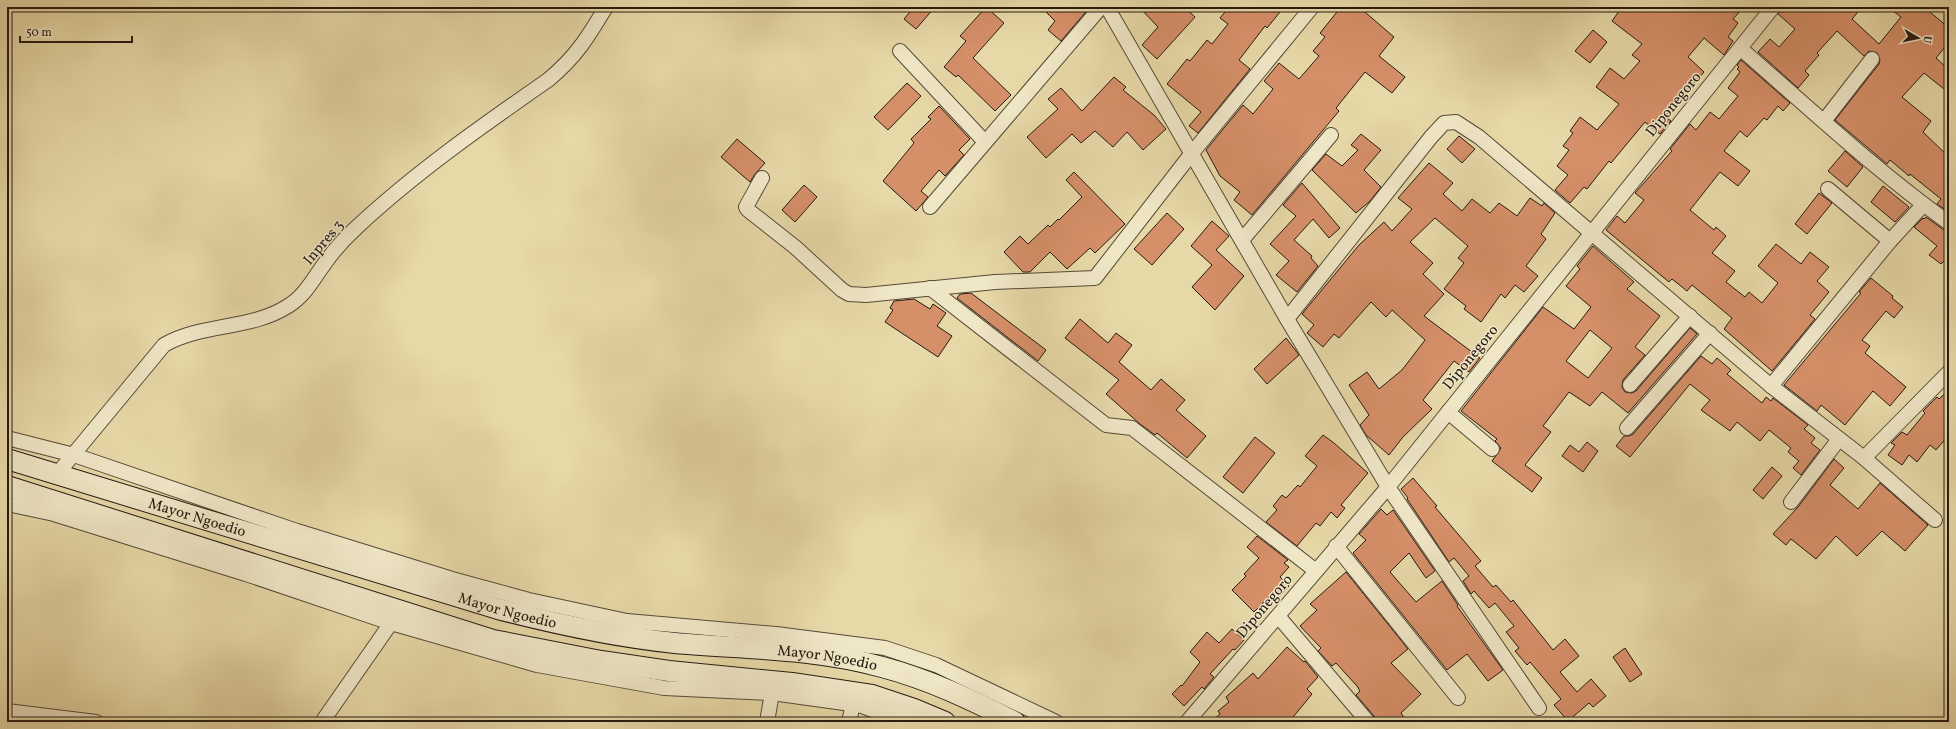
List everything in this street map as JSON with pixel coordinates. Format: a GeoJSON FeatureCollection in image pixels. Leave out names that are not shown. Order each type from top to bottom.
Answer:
{"type":"FeatureCollection","features":[{"type":"Feature","properties":{"kind":"street","name":"Inpres 3"},"geometry":{"type":"LineString","coordinates":[[58,473],[164,345],[180,337],[250,321],[275,313],[300,298],[342,241],[382,204],[423,169],[548,80],[566,65],[580,49],[606,7]]}},
{"type":"Feature","properties":{"kind":"street"},"geometry":{"type":"LineString","coordinates":[[930,207],[1101,7]]}},
{"type":"Feature","properties":{"kind":"street"},"geometry":{"type":"LineString","coordinates":[[1107,7],[1287,319],[1388,487],[1540,708]]}},
{"type":"Feature","properties":{"kind":"street"},"geometry":{"type":"LineString","coordinates":[[762,178],[746,206],[747,209],[795,247],[848,294],[866,295],[995,282],[1095,278],[1192,153],[1312,7]]}},
{"type":"Feature","properties":{"kind":"street","name":"Diponegoro"},"geometry":{"type":"LineString","coordinates":[[1187,722],[1388,487],[1774,7]]}},
{"type":"Feature","properties":{"kind":"street"},"geometry":{"type":"LineString","coordinates":[[1740,48],[1847,142],[1924,205],[1949,223]]}},
{"type":"Feature","properties":{"kind":"street"},"geometry":{"type":"LineString","coordinates":[[900,52],[986,142]]}},
{"type":"Feature","properties":{"kind":"street"},"geometry":{"type":"LineString","coordinates":[[1824,121],[1872,59]]}},
{"type":"Feature","properties":{"kind":"street"},"geometry":{"type":"LineString","coordinates":[[1287,319],[1444,123],[1448,121],[1460,124],[1479,137],[1772,386],[1864,458],[1935,520]]}},
{"type":"Feature","properties":{"kind":"street"},"geometry":{"type":"LineString","coordinates":[[1242,240],[1331,135]]}},
{"type":"Feature","properties":{"kind":"street"},"geometry":{"type":"LineString","coordinates":[[1828,189],[1890,241]]}},
{"type":"Feature","properties":{"kind":"street"},"geometry":{"type":"LineString","coordinates":[[1772,386],[1890,241],[1924,205]]}},
{"type":"Feature","properties":{"kind":"street"},"geometry":{"type":"LineString","coordinates":[[930,288],[1106,425],[1132,428],[1316,571]]}},
{"type":"Feature","properties":{"kind":"street"},"geometry":{"type":"LineString","coordinates":[[1630,385],[1690,316]]}},
{"type":"Feature","properties":{"kind":"street"},"geometry":{"type":"LineString","coordinates":[[1627,428],[1710,333]]}},
{"type":"Feature","properties":{"kind":"street"},"geometry":{"type":"LineString","coordinates":[[1864,458],[1949,372]]}},
{"type":"Feature","properties":{"kind":"street"},"geometry":{"type":"LineString","coordinates":[[1448,412],[1492,449]]}},
{"type":"Feature","properties":{"kind":"street"},"geometry":{"type":"LineString","coordinates":[[7,438],[74,455],[297,531],[452,579],[529,600],[627,621],[776,634],[885,648],[936,665],[1056,722]]}},
{"type":"Feature","properties":{"kind":"street"},"geometry":{"type":"LineString","coordinates":[[1790,502],[1839,439]]}},
{"type":"Feature","properties":{"kind":"street","name":"Mayor Ngoedio"},"geometry":{"type":"LineString","coordinates":[[7,459],[58,473],[527,617],[632,638],[804,652],[881,666],[924,680],[1015,722]]}},
{"type":"Feature","properties":{"kind":"street","name":"Mayor Ngoedio"},"geometry":{"type":"LineString","coordinates":[[7,486],[493,640],[601,661],[669,671],[792,683],[872,695],[914,709],[946,722]]}},
{"type":"Feature","properties":{"kind":"street"},"geometry":{"type":"LineString","coordinates":[[7,504],[54,514],[246,574],[391,623],[544,666],[664,688],[771,696],[851,713],[904,722]]}},
{"type":"Feature","properties":{"kind":"street"},"geometry":{"type":"LineString","coordinates":[[1336,546],[1458,698]]}},
{"type":"Feature","properties":{"kind":"street"},"geometry":{"type":"LineString","coordinates":[[1278,616],[1368,722]]}},
{"type":"Feature","properties":{"kind":"street"},"geometry":{"type":"LineString","coordinates":[[322,722],[391,623]]}},
{"type":"Feature","properties":{"kind":"street"},"geometry":{"type":"LineString","coordinates":[[872,695],[881,666]]}},
{"type":"Feature","properties":{"kind":"street"},"geometry":{"type":"LineString","coordinates":[[767,722],[771,696]]}},
{"type":"Feature","properties":{"kind":"street"},"geometry":{"type":"LineString","coordinates":[[7,712],[96,722]]}},
{"type":"Feature","properties":{"kind":"building"},"geometry":{"type":"Polygon","coordinates":[[[914,7],[935,7],[916,29],[904,19],[914,7]]]}},
{"type":"Feature","properties":{"kind":"building"},"geometry":{"type":"Polygon","coordinates":[[[986,7],[1004,23],[973,58],[1011,95],[995,111],[958,75],[956,77],[944,67],[966,41],[960,36],[986,7]]]}},
{"type":"Feature","properties":{"kind":"building"},"geometry":{"type":"Polygon","coordinates":[[[1041,7],[1090,7],[1061,41],[1048,30],[1055,21],[1041,7]]]}},
{"type":"Feature","properties":{"kind":"building"},"geometry":{"type":"Polygon","coordinates":[[[1139,7],[1184,7],[1195,17],[1157,59],[1142,45],[1158,27],[1139,7]]]}},
{"type":"Feature","properties":{"kind":"building"},"geometry":{"type":"Polygon","coordinates":[[[1229,7],[1274,7],[1280,12],[1267,28],[1265,26],[1239,60],[1250,69],[1198,133],[1189,126],[1201,112],[1167,84],[1187,59],[1190,61],[1207,40],[1212,44],[1228,24],[1220,18],[1229,7]]]}},
{"type":"Feature","properties":{"kind":"building"},"geometry":{"type":"Polygon","coordinates":[[[1341,7],[1359,7],[1394,37],[1379,56],[1405,77],[1392,93],[1365,72],[1336,108],[1339,111],[1252,215],[1234,200],[1240,192],[1220,176],[1206,150],[1243,105],[1253,114],[1273,89],[1264,81],[1279,63],[1299,79],[1319,56],[1313,51],[1325,37],[1320,33],[1341,7]]]}},
{"type":"Feature","properties":{"kind":"building"},"geometry":{"type":"Polygon","coordinates":[[[1622,7],[1744,7],[1733,19],[1738,23],[1728,37],[1733,41],[1724,55],[1704,38],[1688,57],[1704,72],[1665,116],[1671,121],[1660,134],[1645,122],[1611,163],[1609,161],[1587,189],[1584,187],[1570,203],[1555,190],[1568,175],[1557,166],[1569,150],[1563,146],[1573,133],[1570,131],[1580,117],[1597,130],[1619,104],[1596,87],[1610,68],[1624,79],[1640,61],[1632,55],[1642,44],[1612,21],[1622,7]]]}},
{"type":"Feature","properties":{"kind":"building"},"geometry":{"type":"Polygon","coordinates":[[[1783,7],[1862,7],[1852,19],[1879,44],[1901,17],[1888,7],[1924,7],[1949,28],[1949,42],[1936,58],[1949,70],[1949,93],[1924,73],[1902,97],[1931,121],[1923,132],[1949,157],[1949,212],[1937,204],[1941,199],[1890,160],[1887,164],[1835,120],[1879,64],[1880,60],[1877,53],[1869,51],[1864,56],[1837,31],[1817,53],[1819,55],[1805,71],[1809,75],[1798,88],[1758,52],[1770,39],[1779,47],[1795,29],[1778,14],[1783,7]]]}},
{"type":"Feature","properties":{"kind":"building"},"geometry":{"type":"Polygon","coordinates":[[[1593,30],[1607,42],[1590,63],[1575,51],[1593,30]]]}},
{"type":"Feature","properties":{"kind":"building"},"geometry":{"type":"Polygon","coordinates":[[[1741,60],[1790,103],[1783,111],[1778,106],[1767,120],[1764,118],[1747,137],[1740,131],[1724,151],[1750,171],[1738,186],[1720,172],[1690,210],[1714,230],[1716,227],[1726,236],[1712,253],[1735,271],[1726,282],[1745,297],[1749,292],[1762,303],[1778,283],[1758,266],[1776,244],[1801,264],[1810,252],[1829,267],[1817,281],[1829,292],[1810,315],[1815,319],[1772,371],[1724,329],[1732,318],[1692,285],[1687,291],[1672,279],[1669,282],[1606,230],[1617,216],[1625,223],[1644,200],[1635,193],[1672,151],[1670,149],[1690,124],[1696,130],[1710,112],[1719,119],[1738,96],[1728,88],[1740,72],[1737,69],[1739,67],[1737,65],[1741,60]]]}},
{"type":"Feature","properties":{"kind":"building"},"geometry":{"type":"Polygon","coordinates":[[[1114,77],[1126,87],[1123,90],[1154,115],[1166,129],[1143,150],[1127,132],[1113,147],[1095,131],[1081,143],[1072,134],[1046,158],[1027,137],[1058,109],[1048,99],[1061,88],[1082,111],[1114,77]]]}},
{"type":"Feature","properties":{"kind":"building"},"geometry":{"type":"Polygon","coordinates":[[[907,83],[921,96],[888,130],[874,117],[907,83]]]}},
{"type":"Feature","properties":{"kind":"building"},"geometry":{"type":"Polygon","coordinates":[[[939,106],[970,139],[959,150],[964,155],[945,176],[939,170],[921,191],[928,197],[916,211],[883,181],[914,143],[911,139],[931,119],[928,117],[939,106]]]}},
{"type":"Feature","properties":{"kind":"building"},"geometry":{"type":"Polygon","coordinates":[[[1361,134],[1381,150],[1364,170],[1381,187],[1370,201],[1356,213],[1312,170],[1326,154],[1342,166],[1358,150],[1351,145],[1361,134]]]}},
{"type":"Feature","properties":{"kind":"building"},"geometry":{"type":"Polygon","coordinates":[[[1459,136],[1475,149],[1462,163],[1447,149],[1459,136]]]}},
{"type":"Feature","properties":{"kind":"building"},"geometry":{"type":"Polygon","coordinates":[[[737,139],[765,163],[750,182],[721,157],[737,139]]]}},
{"type":"Feature","properties":{"kind":"building"},"geometry":{"type":"Polygon","coordinates":[[[1845,151],[1863,167],[1847,187],[1828,171],[1845,151]]]}},
{"type":"Feature","properties":{"kind":"building"},"geometry":{"type":"Polygon","coordinates":[[[1429,163],[1453,183],[1443,194],[1462,211],[1472,199],[1490,213],[1499,203],[1517,216],[1530,198],[1542,206],[1544,203],[1555,213],[1541,234],[1546,239],[1526,266],[1538,276],[1524,292],[1515,285],[1505,298],[1501,294],[1481,322],[1464,309],[1466,306],[1444,289],[1464,263],[1458,258],[1468,246],[1435,218],[1410,242],[1433,263],[1423,274],[1444,294],[1424,316],[1480,358],[1469,372],[1454,361],[1423,400],[1432,409],[1403,437],[1389,455],[1366,435],[1360,425],[1369,415],[1349,385],[1367,372],[1379,389],[1402,370],[1425,340],[1392,310],[1386,317],[1371,302],[1339,338],[1334,334],[1323,347],[1307,333],[1314,325],[1302,314],[1359,245],[1384,222],[1392,231],[1412,209],[1398,198],[1429,163]]]}},
{"type":"Feature","properties":{"kind":"building"},"geometry":{"type":"Polygon","coordinates":[[[1074,172],[1125,224],[1095,253],[1090,248],[1067,269],[1050,252],[1030,272],[1023,272],[1004,252],[1020,236],[1028,244],[1048,225],[1050,227],[1058,219],[1059,220],[1082,197],[1066,180],[1074,172]]]}},
{"type":"Feature","properties":{"kind":"building"},"geometry":{"type":"Polygon","coordinates":[[[1302,183],[1340,228],[1329,238],[1313,219],[1294,240],[1312,256],[1311,258],[1318,266],[1297,292],[1276,275],[1289,261],[1270,244],[1296,216],[1283,205],[1302,183]]]}},
{"type":"Feature","properties":{"kind":"building"},"geometry":{"type":"Polygon","coordinates":[[[804,185],[817,197],[795,222],[782,210],[804,185]]]}},
{"type":"Feature","properties":{"kind":"building"},"geometry":{"type":"Polygon","coordinates":[[[1883,186],[1909,207],[1895,222],[1871,202],[1883,186]]]}},
{"type":"Feature","properties":{"kind":"building"},"geometry":{"type":"Polygon","coordinates":[[[1819,193],[1832,203],[1807,234],[1795,224],[1819,193]]]}},
{"type":"Feature","properties":{"kind":"building"},"geometry":{"type":"Polygon","coordinates":[[[1167,213],[1184,229],[1152,265],[1134,249],[1167,213]]]}},
{"type":"Feature","properties":{"kind":"building"},"geometry":{"type":"Polygon","coordinates":[[[1926,217],[1944,230],[1949,231],[1949,256],[1941,264],[1929,255],[1937,246],[1914,227],[1926,217]]]}},
{"type":"Feature","properties":{"kind":"building"},"geometry":{"type":"Polygon","coordinates":[[[1212,221],[1229,236],[1216,250],[1244,276],[1215,310],[1192,287],[1212,265],[1191,246],[1212,221]]]}},
{"type":"Feature","properties":{"kind":"building"},"geometry":{"type":"Polygon","coordinates":[[[1593,246],[1634,282],[1627,289],[1660,316],[1635,347],[1645,355],[1623,380],[1622,387],[1625,392],[1632,393],[1636,391],[1690,328],[1697,334],[1628,413],[1602,392],[1590,406],[1569,392],[1543,426],[1551,432],[1525,465],[1542,478],[1532,492],[1492,461],[1501,448],[1495,441],[1497,439],[1461,411],[1543,307],[1574,329],[1591,307],[1566,286],[1580,269],[1577,266],[1593,246]],[[1590,330],[1566,361],[1588,378],[1612,348],[1590,330]]]}},
{"type":"Feature","properties":{"kind":"building"},"geometry":{"type":"Polygon","coordinates":[[[1871,278],[1893,296],[1892,298],[1903,307],[1894,318],[1886,311],[1862,340],[1870,346],[1865,353],[1906,387],[1890,406],[1873,391],[1845,425],[1821,405],[1817,411],[1784,385],[1861,293],[1859,292],[1871,278]]]}},
{"type":"Feature","properties":{"kind":"building"},"geometry":{"type":"Polygon","coordinates":[[[971,293],[1046,350],[1038,361],[957,298],[960,294],[971,293]]]}},
{"type":"Feature","properties":{"kind":"building"},"geometry":{"type":"Polygon","coordinates":[[[914,299],[930,309],[933,304],[946,313],[937,326],[952,336],[938,357],[885,322],[893,310],[890,308],[894,301],[914,299]]]}},
{"type":"Feature","properties":{"kind":"building"},"geometry":{"type":"Polygon","coordinates":[[[1080,319],[1108,343],[1116,333],[1132,345],[1119,362],[1151,390],[1161,379],[1185,400],[1176,410],[1206,436],[1187,458],[1157,433],[1155,435],[1140,424],[1106,394],[1119,380],[1065,338],[1080,319]]]}},
{"type":"Feature","properties":{"kind":"building"},"geometry":{"type":"Polygon","coordinates":[[[1286,338],[1299,355],[1267,384],[1254,369],[1286,338]]]}},
{"type":"Feature","properties":{"kind":"building"},"geometry":{"type":"Polygon","coordinates":[[[1701,356],[1712,364],[1717,358],[1731,370],[1727,374],[1762,403],[1766,397],[1771,401],[1773,398],[1808,425],[1804,429],[1815,438],[1811,443],[1820,450],[1801,475],[1793,468],[1799,461],[1788,452],[1791,448],[1769,430],[1760,441],[1737,422],[1730,431],[1701,410],[1710,400],[1690,384],[1630,457],[1616,446],[1624,436],[1633,434],[1701,356]]]}},
{"type":"Feature","properties":{"kind":"building"},"geometry":{"type":"Polygon","coordinates":[[[1949,390],[1949,435],[1936,450],[1930,445],[1917,462],[1909,455],[1902,465],[1888,455],[1895,445],[1891,443],[1902,432],[1907,435],[1925,413],[1923,411],[1937,397],[1939,399],[1949,390]]]}},
{"type":"Feature","properties":{"kind":"building"},"geometry":{"type":"Polygon","coordinates":[[[1323,435],[1368,473],[1341,505],[1345,508],[1337,518],[1331,512],[1320,526],[1316,523],[1297,546],[1266,522],[1277,510],[1273,506],[1282,495],[1286,498],[1298,485],[1300,487],[1317,466],[1305,456],[1323,435]]]}},
{"type":"Feature","properties":{"kind":"building"},"geometry":{"type":"Polygon","coordinates":[[[1255,437],[1275,453],[1243,493],[1223,477],[1255,437]]]}},
{"type":"Feature","properties":{"kind":"building"},"geometry":{"type":"Polygon","coordinates":[[[1587,442],[1598,451],[1583,472],[1562,456],[1570,445],[1579,452],[1587,442]]]}},
{"type":"Feature","properties":{"kind":"building"},"geometry":{"type":"Polygon","coordinates":[[[1834,459],[1844,468],[1830,485],[1858,509],[1880,483],[1928,525],[1905,551],[1882,531],[1857,556],[1836,536],[1816,559],[1791,539],[1786,545],[1773,534],[1798,507],[1834,459]]]}},
{"type":"Feature","properties":{"kind":"building"},"geometry":{"type":"Polygon","coordinates":[[[1772,467],[1782,476],[1763,499],[1753,490],[1772,467]]]}},
{"type":"Feature","properties":{"kind":"building"},"geometry":{"type":"Polygon","coordinates":[[[1413,478],[1437,506],[1435,507],[1481,561],[1475,566],[1493,587],[1496,585],[1511,602],[1513,600],[1553,650],[1565,639],[1579,656],[1560,672],[1577,692],[1591,679],[1606,696],[1593,707],[1589,703],[1568,721],[1554,705],[1561,699],[1530,662],[1527,665],[1515,651],[1519,648],[1506,632],[1514,626],[1495,603],[1489,608],[1474,591],[1471,594],[1463,581],[1469,576],[1454,558],[1449,562],[1407,499],[1408,498],[1401,489],[1413,478]]]}},
{"type":"Feature","properties":{"kind":"building"},"geometry":{"type":"Polygon","coordinates":[[[1381,509],[1387,515],[1393,510],[1435,571],[1426,578],[1409,553],[1390,572],[1416,602],[1442,581],[1458,605],[1457,606],[1503,670],[1488,681],[1467,654],[1447,670],[1353,553],[1366,540],[1359,534],[1381,509]]]}},
{"type":"Feature","properties":{"kind":"building"},"geometry":{"type":"Polygon","coordinates":[[[1257,536],[1288,560],[1284,563],[1289,567],[1280,577],[1289,586],[1274,602],[1269,597],[1254,612],[1232,590],[1246,576],[1244,574],[1259,558],[1247,547],[1257,536]]]}},
{"type":"Feature","properties":{"kind":"building"},"geometry":{"type":"Polygon","coordinates":[[[1346,572],[1408,649],[1391,663],[1421,694],[1401,713],[1407,722],[1376,722],[1374,716],[1356,695],[1360,691],[1357,686],[1336,663],[1332,666],[1318,651],[1321,648],[1300,626],[1317,610],[1310,604],[1346,572]]]}},
{"type":"Feature","properties":{"kind":"building"},"geometry":{"type":"Polygon","coordinates":[[[1232,629],[1244,640],[1235,650],[1233,649],[1210,674],[1214,677],[1204,689],[1202,687],[1184,706],[1172,694],[1181,685],[1182,686],[1200,662],[1190,652],[1207,632],[1219,643],[1232,629]]]}},
{"type":"Feature","properties":{"kind":"building"},"geometry":{"type":"Polygon","coordinates":[[[1287,647],[1304,662],[1305,661],[1318,677],[1307,689],[1312,694],[1289,722],[1211,722],[1220,714],[1218,711],[1229,702],[1226,697],[1253,673],[1258,679],[1287,647]]]}},
{"type":"Feature","properties":{"kind":"building"},"geometry":{"type":"Polygon","coordinates":[[[1625,648],[1642,674],[1630,682],[1613,657],[1625,648]]]}}]}
